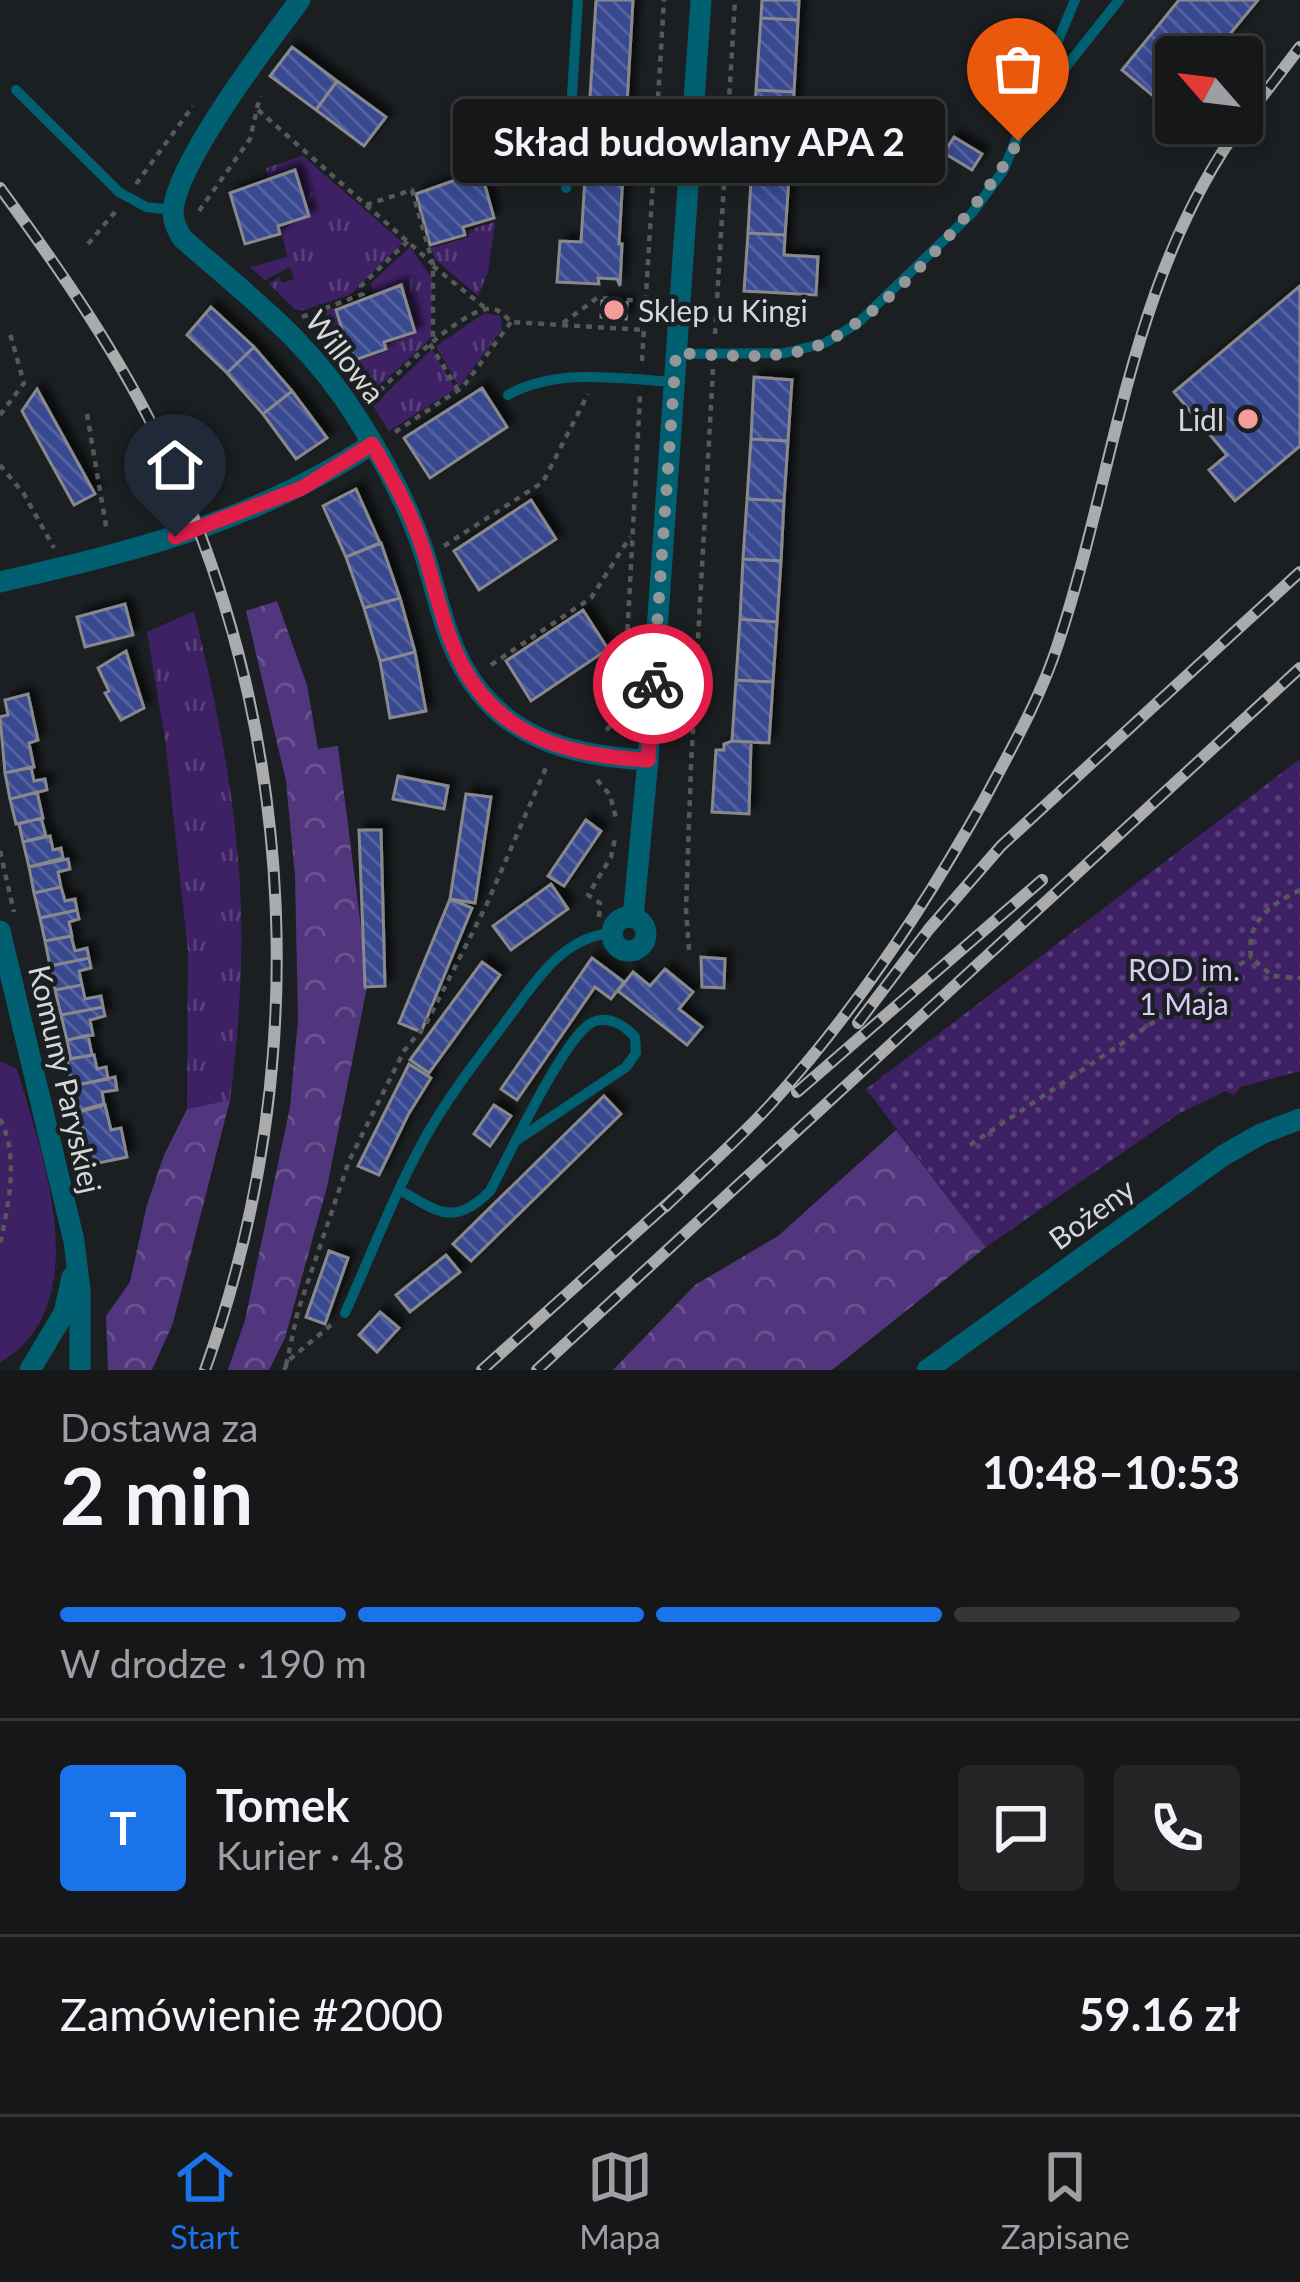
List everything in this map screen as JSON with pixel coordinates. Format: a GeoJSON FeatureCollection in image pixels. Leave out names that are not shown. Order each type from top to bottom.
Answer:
{"type":"FeatureCollection","features":[{"type":"Feature","properties":{"kind":"street"},"geometry":{"type":"LineString","coordinates":[[173,210],[205,140],[300,0]]}},
{"type":"Feature","properties":{"kind":"street"},"geometry":{"type":"LineString","coordinates":[[604,934],[623,950],[639,948],[644,941],[645,929],[633,918],[701,0]]}},
{"type":"Feature","properties":{"kind":"street","name":"Willowa"},"geometry":{"type":"LineString","coordinates":[[173,210],[182,238],[265,306],[308,350],[372,444],[410,514],[455,648],[484,697],[521,728],[574,753],[648,760]]}},
{"type":"Feature","properties":{"kind":"street"},"geometry":{"type":"LineString","coordinates":[[0,582],[175,537],[260,507],[302,488],[372,444]]}},
{"type":"Feature","properties":{"kind":"street","name":"Komuny Paryskiej"},"geometry":{"type":"LineString","coordinates":[[0,931],[74,1241],[80,1290],[80,1370]]}},
{"type":"Feature","properties":{"kind":"street","name":"Bożeny"},"geometry":{"type":"LineString","coordinates":[[927,1370],[1224,1156],[1300,1119]]}},
{"type":"Feature","properties":{"kind":"street","name":"Komuny Paryskiej"},"geometry":{"type":"LineString","coordinates":[[30,1370],[64,1313],[74,1241]]}},
{"type":"Feature","properties":{"kind":"lane"},"geometry":{"type":"LineString","coordinates":[[566,188],[578,0]]}},
{"type":"Feature","properties":{"kind":"lane"},"geometry":{"type":"LineString","coordinates":[[676,353],[784,353],[825,343],[858,323],[972,213],[1003,171],[1075,0]]}},
{"type":"Feature","properties":{"kind":"lane"},"geometry":{"type":"LineString","coordinates":[[1029,113],[1119,0]]}},
{"type":"Feature","properties":{"kind":"lane"},"geometry":{"type":"LineString","coordinates":[[16,90],[119,193],[146,207],[173,210]]}},
{"type":"Feature","properties":{"kind":"lane"},"geometry":{"type":"LineString","coordinates":[[508,394],[531,382],[556,377],[675,382]]}},
{"type":"Feature","properties":{"kind":"lane"},"geometry":{"type":"LineString","coordinates":[[344,1313],[442,1111],[532,987],[572,946],[604,934]]}},
{"type":"Feature","properties":{"kind":"lane"},"geometry":{"type":"LineString","coordinates":[[400,1190],[439,1212],[455,1215],[475,1206],[490,1191],[517,1141],[573,1040],[592,1022],[609,1020],[625,1026],[635,1037],[636,1053],[626,1067],[517,1141]]}},
{"type":"Feature","properties":{"kind":"path"},"geometry":{"type":"LineString","coordinates":[[599,736],[623,716],[664,0]]}},
{"type":"Feature","properties":{"kind":"path"},"geometry":{"type":"LineString","coordinates":[[715,344],[735,0]]}},
{"type":"Feature","properties":{"kind":"path"},"geometry":{"type":"LineString","coordinates":[[197,217],[250,139],[260,94]]}},
{"type":"Feature","properties":{"kind":"path"},"geometry":{"type":"LineString","coordinates":[[258,110],[486,309]]}},
{"type":"Feature","properties":{"kind":"path"},"geometry":{"type":"LineString","coordinates":[[366,205],[412,190],[433,265],[432,343],[458,390]]}},
{"type":"Feature","properties":{"kind":"path"},"geometry":{"type":"LineString","coordinates":[[88,244],[121,205]]}},
{"type":"Feature","properties":{"kind":"path"},"geometry":{"type":"LineString","coordinates":[[310,328],[300,318],[363,294],[361,286],[408,242]]}},
{"type":"Feature","properties":{"kind":"path"},"geometry":{"type":"LineString","coordinates":[[560,325],[597,298],[645,301]]}},
{"type":"Feature","properties":{"kind":"path"},"geometry":{"type":"LineString","coordinates":[[367,403],[432,343],[486,309],[498,310],[511,322],[645,330]]}},
{"type":"Feature","properties":{"kind":"path"},"geometry":{"type":"LineString","coordinates":[[401,429],[458,390],[511,322]]}},
{"type":"Feature","properties":{"kind":"path"},"geometry":{"type":"LineString","coordinates":[[0,415],[25,382],[9,330]]}},
{"type":"Feature","properties":{"kind":"path"},"geometry":{"type":"LineString","coordinates":[[689,950],[691,766],[713,361]]}},
{"type":"Feature","properties":{"kind":"path"},"geometry":{"type":"LineString","coordinates":[[439,549],[543,482],[596,379]]}},
{"type":"Feature","properties":{"kind":"path"},"geometry":{"type":"LineString","coordinates":[[87,414],[108,535],[90,539]]}},
{"type":"Feature","properties":{"kind":"path"},"geometry":{"type":"LineString","coordinates":[[0,465],[24,494],[54,548]]}},
{"type":"Feature","properties":{"kind":"path"},"geometry":{"type":"LineString","coordinates":[[480,656],[487,669],[591,598],[632,534]]}},
{"type":"Feature","properties":{"kind":"path"},"geometry":{"type":"LineString","coordinates":[[38,552],[72,544]]}},
{"type":"Feature","properties":{"kind":"path"},"geometry":{"type":"LineString","coordinates":[[537,753],[562,762]]}},
{"type":"Feature","properties":{"kind":"path"},"geometry":{"type":"LineString","coordinates":[[285,1368],[310,1274],[350,1161],[404,1051],[426,1024],[486,906],[550,758]]}},
{"type":"Feature","properties":{"kind":"path"},"geometry":{"type":"LineString","coordinates":[[594,776],[610,795],[618,825],[611,857],[588,895],[600,903],[604,934]]}},
{"type":"Feature","properties":{"kind":"path"},"geometry":{"type":"LineString","coordinates":[[1300,890],[1262,914],[1249,940],[1251,957],[1272,976],[1300,978]]}},
{"type":"Feature","properties":{"kind":"path"},"geometry":{"type":"LineString","coordinates":[[970,1145],[1251,957]]}},
{"type":"Feature","properties":{"kind":"path"},"geometry":{"type":"LineString","coordinates":[[0,1119],[10,1146],[11,1172],[0,1245]]}},
{"type":"Feature","properties":{"kind":"path"},"geometry":{"type":"LineString","coordinates":[[285,1368],[344,1313]]}},
{"type":"Feature","properties":{"kind":"green space"},"geometry":{"type":"Polygon","coordinates":[[[303,156],[403,243],[350,295],[296,310],[269,284],[279,277],[282,283],[294,279],[290,267],[265,280],[250,267],[287,257],[281,228],[310,217],[296,168],[268,177],[266,168],[303,156]]]}},
{"type":"Feature","properties":{"kind":"green space"},"geometry":{"type":"Polygon","coordinates":[[[495,222],[488,272],[478,296],[435,259],[431,248],[469,237],[468,230],[495,222]]]}},
{"type":"Feature","properties":{"kind":"green space"},"geometry":{"type":"Polygon","coordinates":[[[410,247],[432,278],[431,338],[367,397],[308,320],[334,308],[352,363],[388,351],[386,344],[417,333],[401,284],[373,293],[371,283],[410,247]]]}},
{"type":"Feature","properties":{"kind":"green space"},"geometry":{"type":"Polygon","coordinates":[[[485,313],[500,316],[502,329],[459,387],[436,346],[485,313]]]}},
{"type":"Feature","properties":{"kind":"green space"},"geometry":{"type":"Polygon","coordinates":[[[432,349],[455,389],[389,431],[373,406],[432,349]]]}},
{"type":"Feature","properties":{"kind":"green space"},"geometry":{"type":"Polygon","coordinates":[[[277,601],[307,685],[318,749],[338,746],[368,982],[327,1187],[285,1338],[269,1370],[228,1370],[245,1320],[290,1107],[298,1019],[295,876],[286,781],[246,611],[277,601]]]}},
{"type":"Feature","properties":{"kind":"green space"},"geometry":{"type":"Polygon","coordinates":[[[194,611],[229,782],[241,940],[230,1100],[187,1109],[188,951],[165,739],[147,632],[194,611]]]}},
{"type":"Feature","properties":{"kind":"green space","name":"ROD im. 1 Maja"},"geometry":{"type":"Polygon","coordinates":[[[1300,759],[1300,1071],[1240,1087],[1234,1095],[1226,1091],[1180,1113],[986,1247],[866,1089],[1300,759]]]}},
{"type":"Feature","properties":{"kind":"green space"},"geometry":{"type":"Polygon","coordinates":[[[0,1061],[17,1069],[27,1101],[46,1173],[56,1249],[53,1285],[42,1318],[22,1346],[0,1363],[0,1061]]]}},
{"type":"Feature","properties":{"kind":"green space"},"geometry":{"type":"Polygon","coordinates":[[[230,1100],[173,1323],[152,1370],[108,1370],[106,1316],[130,1282],[164,1155],[187,1109],[230,1100]]]}},
{"type":"Feature","properties":{"kind":"green space"},"geometry":{"type":"Polygon","coordinates":[[[896,1130],[986,1247],[832,1370],[613,1370],[695,1285],[778,1236],[896,1130]]]}},
{"type":"Feature","properties":{"kind":"building"},"geometry":{"type":"Polygon","coordinates":[[[596,0],[633,0],[620,286],[617,279],[598,278],[599,284],[557,282],[560,241],[581,242],[596,0]]]}},
{"type":"Feature","properties":{"kind":"building"},"geometry":{"type":"Polygon","coordinates":[[[762,0],[799,0],[798,20],[761,18],[762,0]]]}},
{"type":"Feature","properties":{"kind":"building"},"geometry":{"type":"Polygon","coordinates":[[[1179,0],[1258,0],[1228,36],[1155,36],[1155,97],[1122,70],[1179,0]]]}},
{"type":"Feature","properties":{"kind":"building"},"geometry":{"type":"Polygon","coordinates":[[[761,18],[798,20],[794,92],[756,90],[761,18]]]}},
{"type":"Feature","properties":{"kind":"building"},"geometry":{"type":"Polygon","coordinates":[[[292,47],[337,81],[316,110],[270,76],[292,47]]]}},
{"type":"Feature","properties":{"kind":"building"},"geometry":{"type":"Polygon","coordinates":[[[337,81],[386,117],[364,146],[316,110],[337,81]]]}},
{"type":"Feature","properties":{"kind":"building"},"geometry":{"type":"Polygon","coordinates":[[[756,90],[794,92],[790,164],[752,162],[756,90]]]}},
{"type":"Feature","properties":{"kind":"building"},"geometry":{"type":"Polygon","coordinates":[[[954,137],[982,154],[972,170],[944,153],[954,137]]]}},
{"type":"Feature","properties":{"kind":"building"},"geometry":{"type":"Polygon","coordinates":[[[752,162],[790,164],[785,235],[748,233],[752,162]]]}},
{"type":"Feature","properties":{"kind":"building"},"geometry":{"type":"Polygon","coordinates":[[[295,170],[309,216],[278,226],[280,234],[245,244],[230,193],[295,170]]]}},
{"type":"Feature","properties":{"kind":"building"},"geometry":{"type":"Polygon","coordinates":[[[481,171],[494,218],[463,227],[465,235],[430,245],[416,194],[481,171]]]}},
{"type":"Feature","properties":{"kind":"building"},"geometry":{"type":"Polygon","coordinates":[[[748,233],[785,235],[784,255],[818,257],[816,295],[744,291],[748,233]]]}},
{"type":"Feature","properties":{"kind":"building"},"geometry":{"type":"Polygon","coordinates":[[[401,285],[415,332],[384,342],[386,349],[352,361],[336,310],[401,285]]]}},
{"type":"Feature","properties":{"kind":"building","name":"Lidl"},"geometry":{"type":"Polygon","coordinates":[[[1300,286],[1300,446],[1235,501],[1209,470],[1227,455],[1174,392],[1300,286]]]}},
{"type":"Feature","properties":{"kind":"building"},"geometry":{"type":"Polygon","coordinates":[[[602,301],[627,303],[626,319],[601,317],[602,301]]]}},
{"type":"Feature","properties":{"kind":"building"},"geometry":{"type":"Polygon","coordinates":[[[211,307],[254,347],[227,373],[187,335],[211,307]]]}},
{"type":"Feature","properties":{"kind":"building"},"geometry":{"type":"Polygon","coordinates":[[[254,347],[292,391],[263,414],[227,373],[254,347]]]}},
{"type":"Feature","properties":{"kind":"building"},"geometry":{"type":"Polygon","coordinates":[[[754,377],[792,380],[788,441],[751,439],[754,377]]]}},
{"type":"Feature","properties":{"kind":"building"},"geometry":{"type":"Polygon","coordinates":[[[482,388],[507,427],[430,478],[404,438],[482,388]]]}},
{"type":"Feature","properties":{"kind":"building"},"geometry":{"type":"Polygon","coordinates":[[[37,389],[95,494],[74,505],[22,411],[37,389]]]}},
{"type":"Feature","properties":{"kind":"building"},"geometry":{"type":"Polygon","coordinates":[[[292,391],[327,438],[296,459],[263,414],[292,391]]]}},
{"type":"Feature","properties":{"kind":"building"},"geometry":{"type":"Polygon","coordinates":[[[751,439],[788,441],[784,501],[747,499],[751,439]]]}},
{"type":"Feature","properties":{"kind":"building"},"geometry":{"type":"Polygon","coordinates":[[[356,489],[380,543],[346,557],[323,506],[356,489]]]}},
{"type":"Feature","properties":{"kind":"building"},"geometry":{"type":"Polygon","coordinates":[[[747,499],[784,501],[781,561],[743,559],[747,499]]]}},
{"type":"Feature","properties":{"kind":"building"},"geometry":{"type":"Polygon","coordinates":[[[531,500],[556,539],[479,590],[454,551],[531,500]]]}},
{"type":"Feature","properties":{"kind":"building"},"geometry":{"type":"Polygon","coordinates":[[[381,543],[400,598],[364,608],[346,557],[381,543]]]}},
{"type":"Feature","properties":{"kind":"building"},"geometry":{"type":"Polygon","coordinates":[[[743,559],[781,561],[777,622],[740,619],[743,559]]]}},
{"type":"Feature","properties":{"kind":"building"},"geometry":{"type":"Polygon","coordinates":[[[400,598],[415,652],[380,661],[364,608],[400,598]]]}},
{"type":"Feature","properties":{"kind":"building"},"geometry":{"type":"Polygon","coordinates":[[[125,604],[133,635],[85,647],[77,617],[125,604]]]}},
{"type":"Feature","properties":{"kind":"building"},"geometry":{"type":"Polygon","coordinates":[[[583,610],[608,649],[531,701],[506,661],[583,610]]]}},
{"type":"Feature","properties":{"kind":"building"},"geometry":{"type":"Polygon","coordinates":[[[740,619],[777,622],[773,682],[736,680],[740,619]]]}},
{"type":"Feature","properties":{"kind":"building"},"geometry":{"type":"Polygon","coordinates":[[[126,651],[144,708],[121,720],[105,693],[109,691],[98,668],[126,651]]]}},
{"type":"Feature","properties":{"kind":"building"},"geometry":{"type":"Polygon","coordinates":[[[415,652],[426,711],[390,718],[380,661],[415,652]]]}},
{"type":"Feature","properties":{"kind":"building"},"geometry":{"type":"Polygon","coordinates":[[[736,680],[773,682],[769,743],[732,741],[736,680]]]}},
{"type":"Feature","properties":{"kind":"building"},"geometry":{"type":"Polygon","coordinates":[[[28,694],[38,740],[29,743],[34,767],[5,773],[0,717],[8,715],[5,700],[28,694]]]}},
{"type":"Feature","properties":{"kind":"building"},"geometry":{"type":"Polygon","coordinates":[[[751,742],[749,814],[712,812],[716,750],[724,750],[724,744],[751,742]]]}},
{"type":"Feature","properties":{"kind":"building"},"geometry":{"type":"Polygon","coordinates":[[[31,767],[34,781],[45,779],[47,790],[10,799],[5,773],[31,767]]]}},
{"type":"Feature","properties":{"kind":"building"},"geometry":{"type":"Polygon","coordinates":[[[398,776],[448,786],[444,809],[393,799],[398,776]]]}},
{"type":"Feature","properties":{"kind":"building"},"geometry":{"type":"Polygon","coordinates":[[[37,792],[43,818],[16,824],[10,799],[37,792]]]}},
{"type":"Feature","properties":{"kind":"building"},"geometry":{"type":"Polygon","coordinates":[[[466,794],[491,797],[475,903],[450,899],[466,794]]]}},
{"type":"Feature","properties":{"kind":"building"},"geometry":{"type":"Polygon","coordinates":[[[41,818],[46,836],[23,842],[19,824],[41,818]]]}},
{"type":"Feature","properties":{"kind":"building"},"geometry":{"type":"Polygon","coordinates":[[[586,820],[601,831],[564,886],[548,876],[586,820]]]}},
{"type":"Feature","properties":{"kind":"building"},"geometry":{"type":"Polygon","coordinates":[[[359,830],[381,830],[385,986],[365,987],[359,830]]]}},
{"type":"Feature","properties":{"kind":"building"},"geometry":{"type":"Polygon","coordinates":[[[50,836],[53,850],[61,848],[63,858],[29,867],[23,842],[50,836]]]}},
{"type":"Feature","properties":{"kind":"building"},"geometry":{"type":"Polygon","coordinates":[[[68,859],[70,869],[58,872],[61,887],[34,893],[29,867],[68,859]]]}},
{"type":"Feature","properties":{"kind":"building"},"geometry":{"type":"Polygon","coordinates":[[[551,884],[568,909],[511,950],[493,926],[551,884]]]}},
{"type":"Feature","properties":{"kind":"building"},"geometry":{"type":"Polygon","coordinates":[[[61,887],[65,901],[75,899],[77,910],[40,918],[34,893],[61,887]]]}},
{"type":"Feature","properties":{"kind":"building"},"geometry":{"type":"Polygon","coordinates":[[[450,899],[472,908],[421,1032],[399,1023],[450,899]]]}},
{"type":"Feature","properties":{"kind":"building"},"geometry":{"type":"Polygon","coordinates":[[[77,910],[79,919],[69,922],[72,936],[45,941],[40,918],[77,910]]]}},
{"type":"Feature","properties":{"kind":"building"},"geometry":{"type":"Polygon","coordinates":[[[71,936],[75,951],[87,948],[89,958],[50,966],[45,941],[71,936]]]}},
{"type":"Feature","properties":{"kind":"building"},"geometry":{"type":"Polygon","coordinates":[[[701,957],[725,959],[724,988],[702,987],[701,957]]]}},
{"type":"Feature","properties":{"kind":"building"},"geometry":{"type":"Polygon","coordinates":[[[89,958],[91,968],[79,971],[82,985],[55,990],[50,966],[89,958]]]}},
{"type":"Feature","properties":{"kind":"building"},"geometry":{"type":"Polygon","coordinates":[[[592,958],[624,982],[611,999],[595,987],[517,1100],[501,1089],[592,958]]]}},
{"type":"Feature","properties":{"kind":"building"},"geometry":{"type":"Polygon","coordinates":[[[482,962],[500,975],[429,1073],[410,1060],[482,962]]]}},
{"type":"Feature","properties":{"kind":"building"},"geometry":{"type":"Polygon","coordinates":[[[665,969],[693,992],[679,1009],[702,1027],[687,1045],[618,991],[633,972],[650,986],[665,969]]]}},
{"type":"Feature","properties":{"kind":"building"},"geometry":{"type":"Polygon","coordinates":[[[82,985],[85,999],[101,996],[103,1007],[61,1015],[55,990],[82,985]]]}},
{"type":"Feature","properties":{"kind":"building"},"geometry":{"type":"Polygon","coordinates":[[[103,1007],[105,1016],[90,1020],[93,1035],[67,1040],[61,1015],[103,1007]]]}},
{"type":"Feature","properties":{"kind":"building"},"geometry":{"type":"Polygon","coordinates":[[[88,1035],[92,1055],[71,1059],[67,1040],[88,1035]]]}},
{"type":"Feature","properties":{"kind":"building"},"geometry":{"type":"Polygon","coordinates":[[[94,1055],[97,1069],[106,1067],[108,1079],[72,1086],[67,1059],[94,1055]]]}},
{"type":"Feature","properties":{"kind":"building"},"geometry":{"type":"Polygon","coordinates":[[[409,1064],[431,1078],[379,1175],[358,1166],[409,1064]]]}},
{"type":"Feature","properties":{"kind":"building"},"geometry":{"type":"Polygon","coordinates":[[[115,1077],[117,1090],[102,1092],[104,1104],[78,1111],[72,1086],[115,1077]]]}},
{"type":"Feature","properties":{"kind":"building"},"geometry":{"type":"Polygon","coordinates":[[[604,1096],[621,1114],[471,1261],[453,1244],[604,1096]]]}},
{"type":"Feature","properties":{"kind":"building"},"geometry":{"type":"Polygon","coordinates":[[[105,1105],[111,1130],[121,1128],[127,1157],[89,1165],[79,1112],[105,1105]]]}},
{"type":"Feature","properties":{"kind":"building"},"geometry":{"type":"Polygon","coordinates":[[[494,1105],[511,1116],[490,1146],[474,1134],[494,1105]]]}},
{"type":"Feature","properties":{"kind":"building"},"geometry":{"type":"Polygon","coordinates":[[[329,1251],[348,1258],[325,1324],[306,1317],[329,1251]]]}},
{"type":"Feature","properties":{"kind":"building"},"geometry":{"type":"Polygon","coordinates":[[[446,1255],[460,1272],[410,1312],[396,1295],[446,1255]]]}},
{"type":"Feature","properties":{"kind":"building"},"geometry":{"type":"Polygon","coordinates":[[[380,1312],[399,1328],[377,1352],[359,1335],[380,1312]]]}},
{"type":"Feature","properties":{"kind":"railway"},"geometry":{"type":"LineString","coordinates":[[1263,95],[1300,47]]}},
{"type":"Feature","properties":{"kind":"railway"},"geometry":{"type":"LineString","coordinates":[[665,1207],[757,1118],[830,1034],[912,919],[1004,762],[1058,644],[1150,309],[1174,245],[1228,144]]}},
{"type":"Feature","properties":{"kind":"railway"},"geometry":{"type":"LineString","coordinates":[[0,188],[88,315],[164,449],[209,559],[243,672],[265,788],[276,905],[275,1023],[263,1140],[240,1256],[205,1370]]}},
{"type":"Feature","properties":{"kind":"railway"},"geometry":{"type":"LineString","coordinates":[[858,1023],[929,929],[1001,846],[1300,572]]}},
{"type":"Feature","properties":{"kind":"railway"},"geometry":{"type":"LineString","coordinates":[[537,1370],[1300,668]]}},
{"type":"Feature","properties":{"kind":"railway"},"geometry":{"type":"LineString","coordinates":[[797,1092],[1042,880]]}},
{"type":"Feature","properties":{"kind":"railway"},"geometry":{"type":"LineString","coordinates":[[482,1370],[674,1198]]}},
{"type":"Feature","properties":{"kind":"way so far"},"geometry":{"type":"LineString","coordinates":[[653,684],[676,353],[784,353],[840,335],[972,213],[1018,141]]}},
{"type":"Feature","properties":{"kind":"place","name":"Skład budowlany APA 2"},"geometry":{"type":"Point","coordinates":[1018,141]}},
{"type":"Feature","properties":{"kind":"place","name":"Sklep u Kingi"},"geometry":{"type":"Point","coordinates":[614,310]}},
{"type":"Feature","properties":{"kind":"place","name":"Lidl"},"geometry":{"type":"Point","coordinates":[1248,419]}},
{"type":"Feature","properties":{"kind":"route"},"geometry":{"type":"LineString","coordinates":[[175,537],[302,488],[372,444],[410,514],[463,665],[484,697],[507,719],[574,753],[648,760],[653,684]]}}]}
